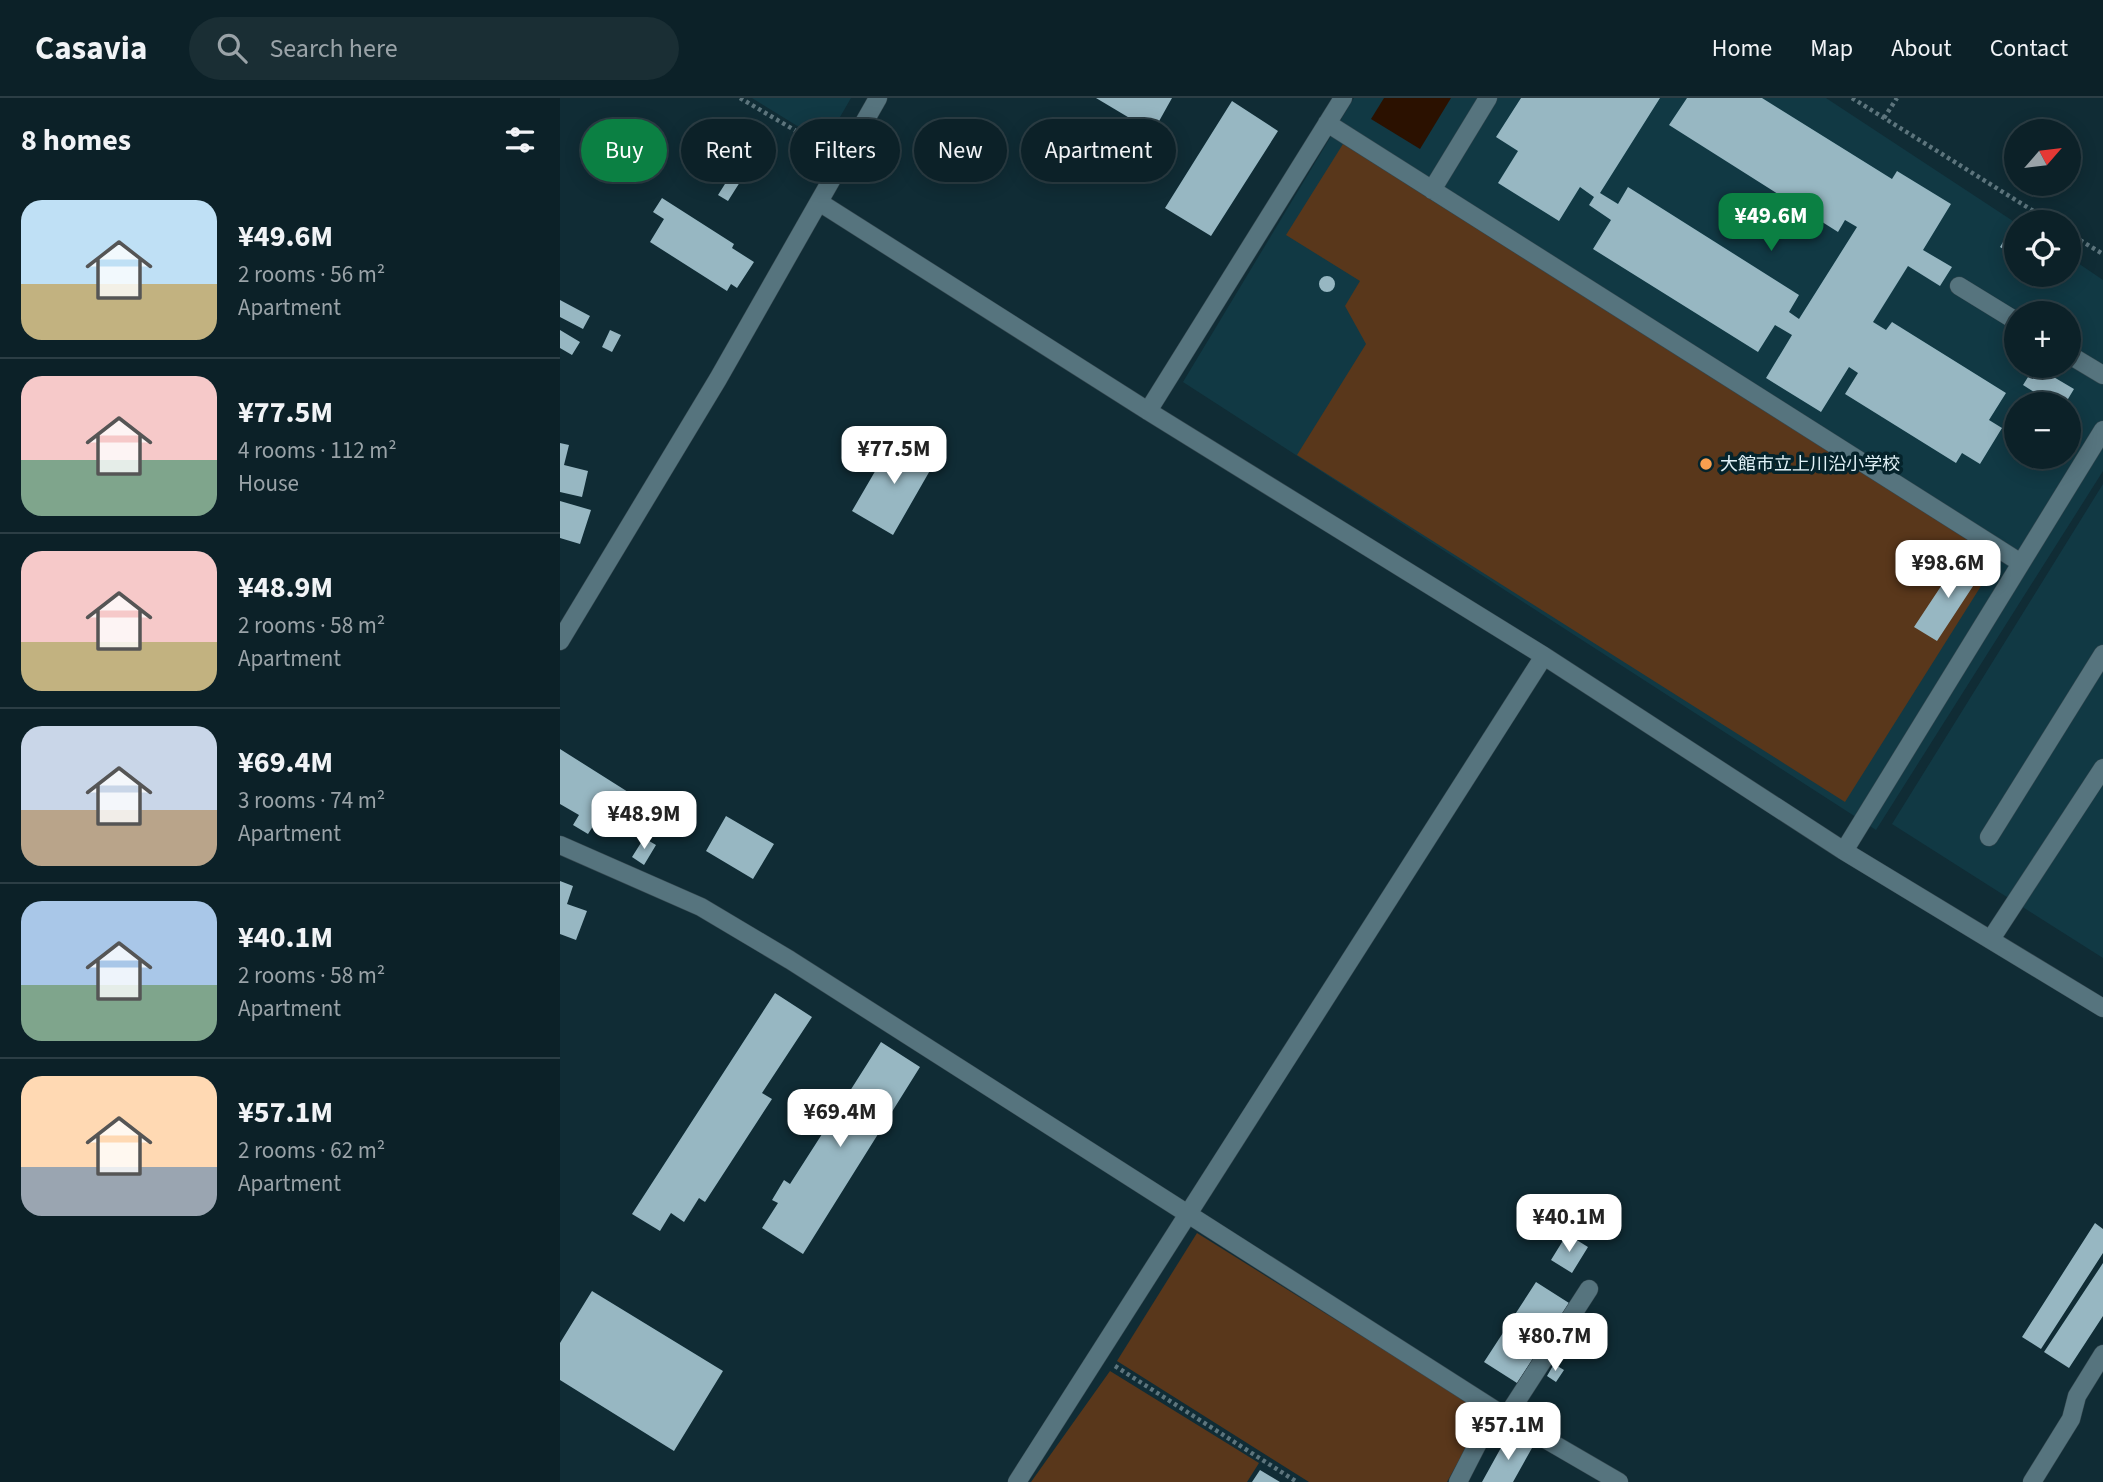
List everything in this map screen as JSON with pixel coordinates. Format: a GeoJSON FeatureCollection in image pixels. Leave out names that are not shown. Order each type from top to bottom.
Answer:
{"type":"FeatureCollection","features":[{"type":"Feature","properties":{"kind":"street"},"geometry":{"type":"LineString","coordinates":[[866,119],[878,98]]}},
{"type":"Feature","properties":{"kind":"street"},"geometry":{"type":"LineString","coordinates":[[1148,411],[1342,98]]}},
{"type":"Feature","properties":{"kind":"street"},"geometry":{"type":"LineString","coordinates":[[1432,190],[1488,98]]}},
{"type":"Feature","properties":{"kind":"street"},"geometry":{"type":"LineString","coordinates":[[1327,123],[2021,564]]}},
{"type":"Feature","properties":{"kind":"street"},"geometry":{"type":"LineString","coordinates":[[560,641],[718,379],[830,182]]}},
{"type":"Feature","properties":{"kind":"street"},"geometry":{"type":"LineString","coordinates":[[819,202],[1148,411],[1544,656],[1844,850],[2103,1008]]}},
{"type":"Feature","properties":{"kind":"street"},"geometry":{"type":"LineString","coordinates":[[1959,286],[2004,314]]}},
{"type":"Feature","properties":{"kind":"street"},"geometry":{"type":"LineString","coordinates":[[2081,362],[2103,375]]}},
{"type":"Feature","properties":{"kind":"street"},"geometry":{"type":"LineString","coordinates":[[1844,850],[2103,430]]}},
{"type":"Feature","properties":{"kind":"street"},"geometry":{"type":"LineString","coordinates":[[1989,837],[2103,653]]}},
{"type":"Feature","properties":{"kind":"street"},"geometry":{"type":"LineString","coordinates":[[1017,1482],[1544,656]]}},
{"type":"Feature","properties":{"kind":"street"},"geometry":{"type":"LineString","coordinates":[[1991,939],[2103,768]]}},
{"type":"Feature","properties":{"kind":"street"},"geometry":{"type":"LineString","coordinates":[[560,845],[701,907],[790,960],[1188,1216],[1501,1413],[1619,1482]]}},
{"type":"Feature","properties":{"kind":"street"},"geometry":{"type":"LineString","coordinates":[[1458,1482],[1501,1413],[1589,1289]]}},
{"type":"Feature","properties":{"kind":"street"},"geometry":{"type":"LineString","coordinates":[[2032,1482],[2071,1419],[2077,1396],[2103,1354]]}},
{"type":"Feature","properties":{"kind":"path"},"geometry":{"type":"LineString","coordinates":[[740,98],[790,128]]}},
{"type":"Feature","properties":{"kind":"path"},"geometry":{"type":"LineString","coordinates":[[1852,98],[2032,210]]}},
{"type":"Feature","properties":{"kind":"path"},"geometry":{"type":"LineString","coordinates":[[1884,118],[1897,98]]}},
{"type":"Feature","properties":{"kind":"path"},"geometry":{"type":"LineString","coordinates":[[2081,241],[2103,254]]}},
{"type":"Feature","properties":{"kind":"path"},"geometry":{"type":"LineString","coordinates":[[1098,1356],[1297,1482]]}},
{"type":"Feature","properties":{"kind":"shaded area"},"geometry":{"type":"Polygon","coordinates":[[[752,98],[851,98],[839,119],[790,119],[790,121],[752,98]]]}},
{"type":"Feature","properties":{"kind":"shaded area","name":"大館市立上川沿小学校"},"geometry":{"type":"Polygon","coordinates":[[[1354,98],[1826,98],[2004,215],[2004,287],[2081,287],[2081,265],[2103,280],[2103,471],[1876,830],[1183,382],[1354,98]]]}},
{"type":"Feature","properties":{"kind":"shaded area"},"geometry":{"type":"Polygon","coordinates":[[[1384,98],[1451,98],[1420,149],[1371,119],[1384,98]]]}},
{"type":"Feature","properties":{"kind":"shaded area"},"geometry":{"type":"Polygon","coordinates":[[[1343,144],[1998,559],[1845,802],[1297,455],[1366,344],[1345,306],[1360,281],[1286,235],[1343,144]]]}},
{"type":"Feature","properties":{"kind":"shaded area"},"geometry":{"type":"Polygon","coordinates":[[[2103,484],[2103,958],[1892,824],[2103,484]]]}},
{"type":"Feature","properties":{"kind":"shaded area"},"geometry":{"type":"Polygon","coordinates":[[[1197,1233],[1485,1413],[1447,1482],[1309,1482],[1117,1361],[1197,1233]]]}},
{"type":"Feature","properties":{"kind":"shaded area"},"geometry":{"type":"Polygon","coordinates":[[[1110,1371],[1259,1463],[1247,1482],[1031,1482],[1110,1371]]]}},
{"type":"Feature","properties":{"kind":"building"},"geometry":{"type":"Polygon","coordinates":[[[1096,98],[1172,98],[1160,119],[1131,119],[1096,98]]]}},
{"type":"Feature","properties":{"kind":"building"},"geometry":{"type":"Polygon","coordinates":[[[1521,98],[1660,98],[1600,193],[1618,204],[1628,187],[1799,295],[1789,312],[1799,319],[1857,227],[1845,220],[1838,232],[1669,125],[1687,98],[1762,98],[1892,179],[1897,171],[1951,204],[1923,250],[1952,267],[1940,286],[1908,266],[1873,322],[1886,330],[1892,322],[2004,392],[1989,420],[2002,428],[1980,464],[1962,453],[1956,463],[1845,394],[1858,373],[1849,367],[1821,412],[1766,378],[1792,335],[1775,325],[1758,352],[1593,249],[1611,220],[1589,205],[1594,197],[1580,187],[1559,221],[1498,183],[1518,151],[1496,137],[1521,98]]]}},
{"type":"Feature","properties":{"kind":"building"},"geometry":{"type":"Polygon","coordinates":[[[1232,101],[1278,131],[1211,236],[1165,208],[1232,101]]]}},
{"type":"Feature","properties":{"kind":"building"},"geometry":{"type":"Polygon","coordinates":[[[726,182],[740,182],[728,201],[718,195],[726,182]]]}},
{"type":"Feature","properties":{"kind":"building"},"geometry":{"type":"Polygon","coordinates":[[[662,198],[734,244],[732,248],[754,262],[737,288],[731,284],[727,291],[650,242],[664,219],[653,212],[662,198]]]}},
{"type":"Feature","properties":{"kind":"building"},"geometry":{"type":"Polygon","coordinates":[[[1324,276],[1330,276],[1335,284],[1333,290],[1324,292],[1319,287],[1319,281],[1324,276]]]}},
{"type":"Feature","properties":{"kind":"building"},"geometry":{"type":"Polygon","coordinates":[[[560,300],[590,316],[583,329],[560,317],[560,300]]]}},
{"type":"Feature","properties":{"kind":"building"},"geometry":{"type":"Polygon","coordinates":[[[560,330],[580,342],[572,355],[560,348],[560,330]]]}},
{"type":"Feature","properties":{"kind":"building"},"geometry":{"type":"Polygon","coordinates":[[[610,330],[621,335],[612,352],[602,347],[610,330]]]}},
{"type":"Feature","properties":{"kind":"building"},"geometry":{"type":"Polygon","coordinates":[[[2027,378],[2055,378],[2074,389],[2072,392],[2034,392],[2023,385],[2027,378]]]}},
{"type":"Feature","properties":{"kind":"building"},"geometry":{"type":"Polygon","coordinates":[[[895,437],[936,460],[893,535],[852,511],[895,437]]]}},
{"type":"Feature","properties":{"kind":"building"},"geometry":{"type":"Polygon","coordinates":[[[560,443],[569,445],[564,465],[588,471],[582,497],[560,492],[560,443]]]}},
{"type":"Feature","properties":{"kind":"building"},"geometry":{"type":"Polygon","coordinates":[[[560,501],[591,510],[580,544],[560,538],[560,501]]]}},
{"type":"Feature","properties":{"kind":"building"},"geometry":{"type":"Polygon","coordinates":[[[1959,559],[1981,574],[1937,641],[1914,627],[1959,559]]]}},
{"type":"Feature","properties":{"kind":"building"},"geometry":{"type":"Polygon","coordinates":[[[560,749],[636,797],[613,834],[595,823],[588,834],[573,825],[579,815],[560,804],[560,749]]]}},
{"type":"Feature","properties":{"kind":"building"},"geometry":{"type":"Polygon","coordinates":[[[726,816],[774,844],[753,879],[706,851],[726,816]]]}},
{"type":"Feature","properties":{"kind":"building"},"geometry":{"type":"Polygon","coordinates":[[[644,838],[656,845],[644,865],[632,857],[644,838]]]}},
{"type":"Feature","properties":{"kind":"building"},"geometry":{"type":"Polygon","coordinates":[[[560,881],[573,886],[567,904],[587,911],[576,940],[560,934],[560,881]]]}},
{"type":"Feature","properties":{"kind":"building"},"geometry":{"type":"Polygon","coordinates":[[[775,993],[812,1017],[762,1093],[772,1099],[705,1202],[699,1198],[684,1222],[671,1213],[660,1231],[632,1214],[775,993]]]}},
{"type":"Feature","properties":{"kind":"building"},"geometry":{"type":"Polygon","coordinates":[[[881,1042],[920,1067],[803,1254],[762,1228],[778,1203],[772,1200],[784,1180],[790,1184],[824,1131],[817,1127],[829,1108],[836,1113],[881,1042]]]}},
{"type":"Feature","properties":{"kind":"building"},"geometry":{"type":"Polygon","coordinates":[[[2095,1223],[2103,1229],[2103,1253],[2041,1349],[2022,1337],[2095,1223]]]}},
{"type":"Feature","properties":{"kind":"building"},"geometry":{"type":"Polygon","coordinates":[[[1567,1234],[1588,1247],[1572,1273],[1551,1260],[1567,1234]]]}},
{"type":"Feature","properties":{"kind":"building"},"geometry":{"type":"Polygon","coordinates":[[[2103,1263],[2103,1316],[2069,1368],[2044,1352],[2103,1263]]]}},
{"type":"Feature","properties":{"kind":"building"},"geometry":{"type":"Polygon","coordinates":[[[1536,1282],[1569,1303],[1517,1383],[1484,1362],[1536,1282]]]}},
{"type":"Feature","properties":{"kind":"building"},"geometry":{"type":"Polygon","coordinates":[[[592,1291],[723,1371],[674,1451],[560,1380],[560,1343],[592,1291]]]}},
{"type":"Feature","properties":{"kind":"building"},"geometry":{"type":"Polygon","coordinates":[[[1554,1364],[1564,1370],[1556,1382],[1547,1376],[1554,1364]]]}},
{"type":"Feature","properties":{"kind":"building"},"geometry":{"type":"Polygon","coordinates":[[[1508,1435],[1532,1448],[1513,1482],[1482,1482],[1508,1435]]]}},
{"type":"Feature","properties":{"kind":"building"},"geometry":{"type":"Polygon","coordinates":[[[1260,1470],[1280,1482],[1252,1482],[1260,1470]]]}},
{"type":"Feature","properties":{"kind":"place","name":"大館市立上川沿小学校"},"geometry":{"type":"Point","coordinates":[1706,464]}}]}
